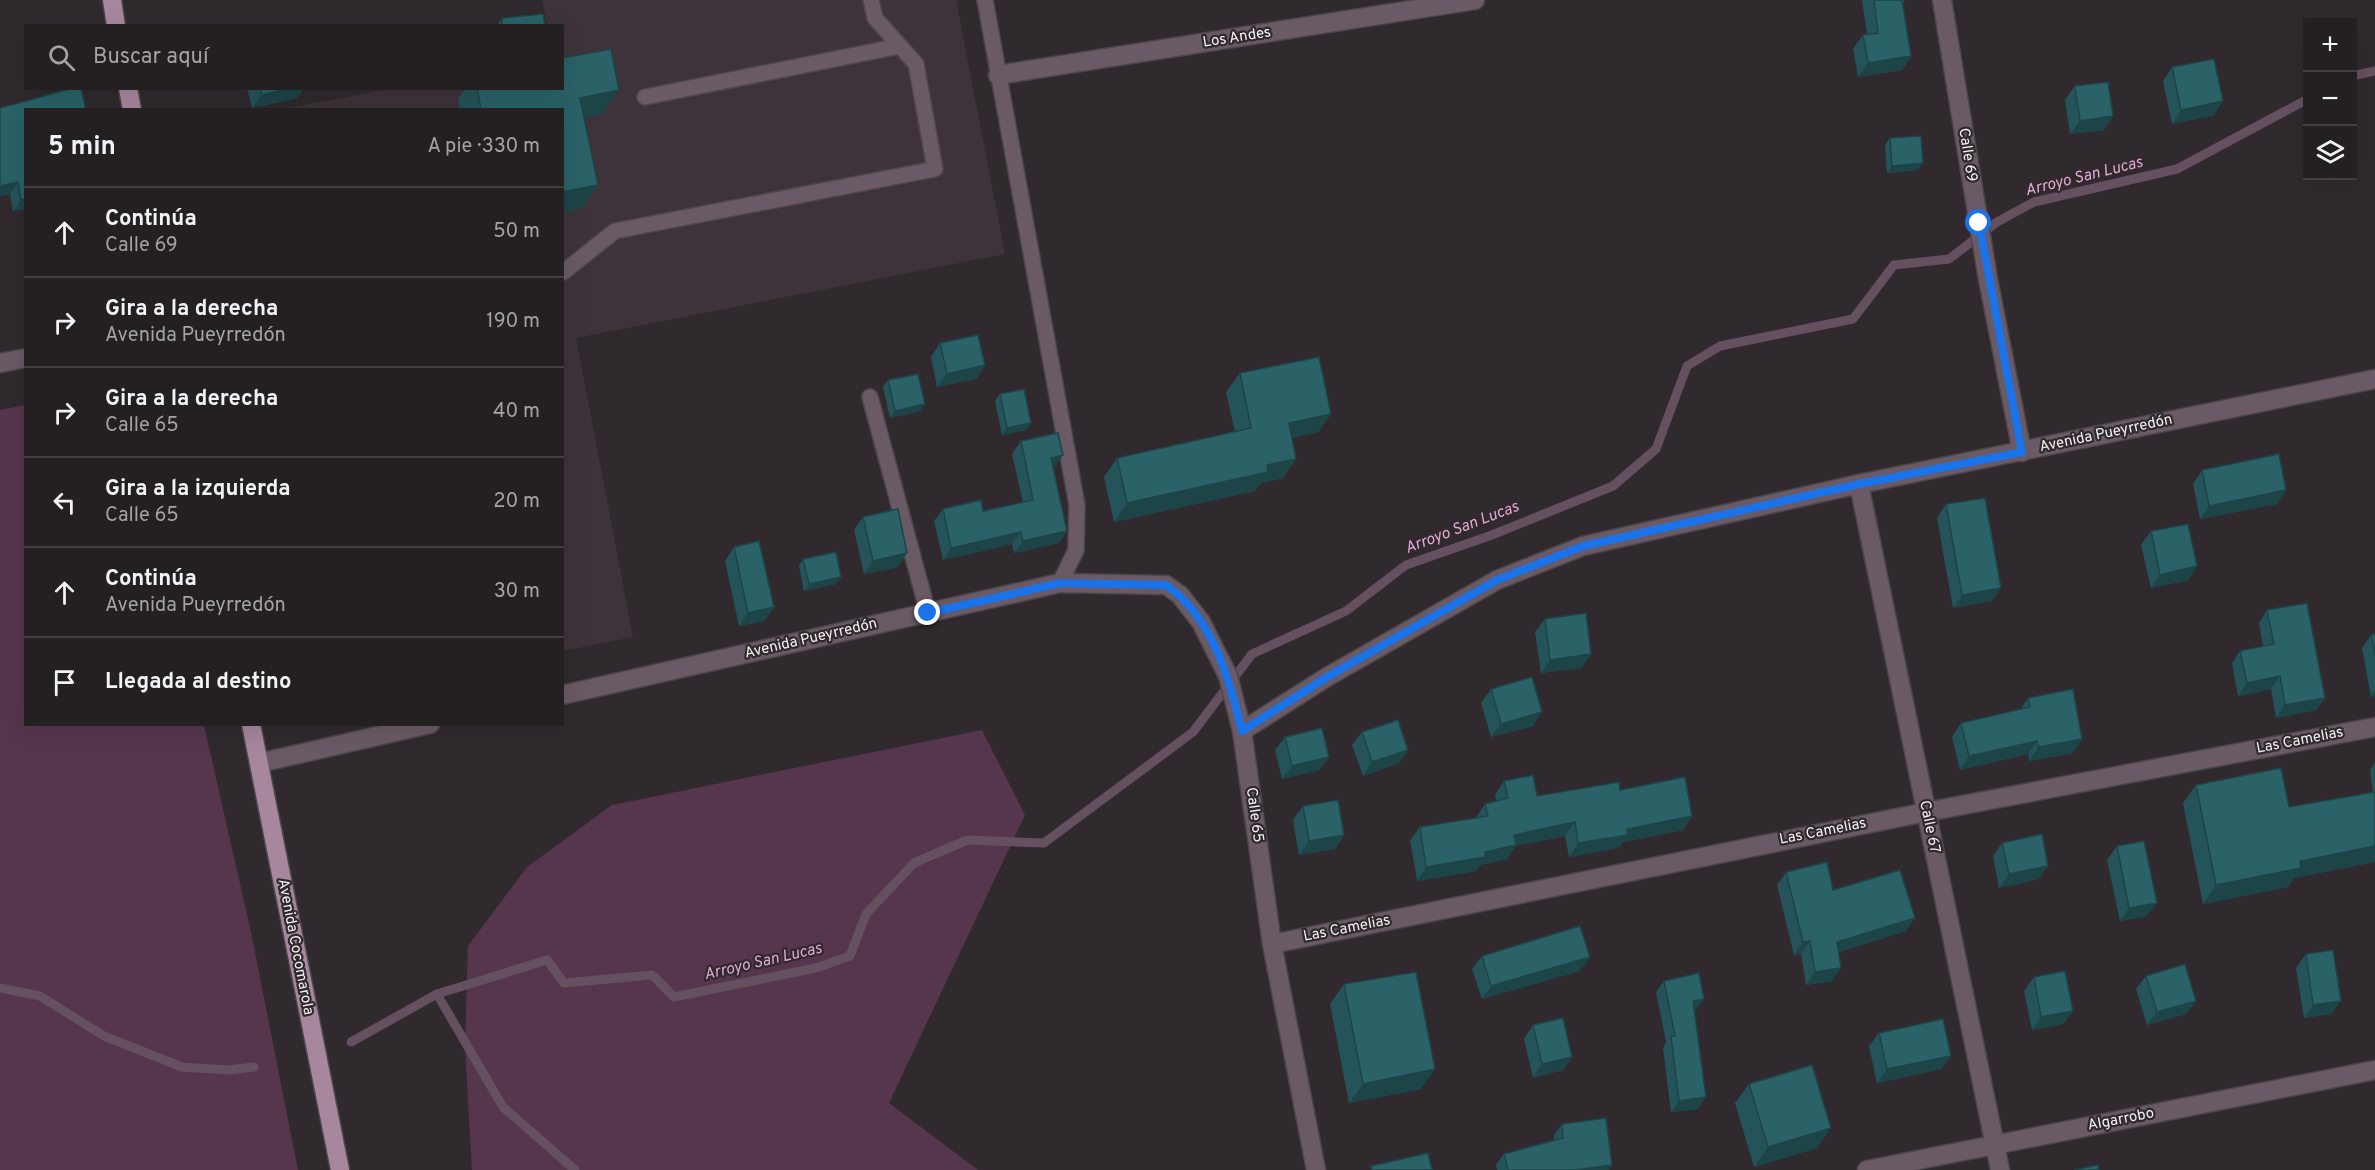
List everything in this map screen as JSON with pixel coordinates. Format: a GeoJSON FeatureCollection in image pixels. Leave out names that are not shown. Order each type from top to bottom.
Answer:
{"type":"FeatureCollection","features":[{"type":"Feature","properties":{"kind":"main road"},"geometry":{"type":"LineString","coordinates":[[112,0],[117,24]]}},
{"type":"Feature","properties":{"kind":"main road"},"geometry":{"type":"LineString","coordinates":[[128,90],[132,108]]}},
{"type":"Feature","properties":{"kind":"main road","name":"Avenida Cocomarola"},"geometry":{"type":"LineString","coordinates":[[251,726],[340,1170]]}},
{"type":"Feature","properties":{"kind":"street","name":"Los Andes"},"geometry":{"type":"LineString","coordinates":[[998,75],[1475,0]]}},
{"type":"Feature","properties":{"kind":"street","name":"Calle 69"},"geometry":{"type":"LineString","coordinates":[[1942,0],[1984,255],[2022,452]]}},
{"type":"Feature","properties":{"kind":"street"},"geometry":{"type":"LineString","coordinates":[[0,363],[24,358]]}},
{"type":"Feature","properties":{"kind":"street","name":"Avenida Pueyrredón"},"geometry":{"type":"LineString","coordinates":[[1242,731],[1327,677],[1497,580],[1583,546],[1859,484],[2375,379]]}},
{"type":"Feature","properties":{"kind":"street","name":"Calle 67"},"geometry":{"type":"LineString","coordinates":[[1859,484],[2000,1170]]}},
{"type":"Feature","properties":{"kind":"street","name":"Avenida Pueyrredón"},"geometry":{"type":"LineString","coordinates":[[564,695],[1060,583]]}},
{"type":"Feature","properties":{"kind":"street","name":"Calle 65"},"geometry":{"type":"LineString","coordinates":[[1060,583],[1166,585],[1180,595],[1202,622],[1228,676],[1242,731],[1272,944],[1316,1170]]}},
{"type":"Feature","properties":{"kind":"street"},"geometry":{"type":"LineString","coordinates":[[259,763],[421,726]]}},
{"type":"Feature","properties":{"kind":"street","name":"Las Camelias"},"geometry":{"type":"LineString","coordinates":[[1272,944],[1926,812],[2375,727]]}},
{"type":"Feature","properties":{"kind":"street","name":"Algarrobo"},"geometry":{"type":"LineString","coordinates":[[1867,1170],[2375,1070]]}},
{"type":"Feature","properties":{"kind":"lane"},"geometry":{"type":"LineString","coordinates":[[564,271],[615,231],[935,169],[916,64],[875,18],[871,0]]}},
{"type":"Feature","properties":{"kind":"lane"},"geometry":{"type":"LineString","coordinates":[[985,0],[1077,506],[1076,550],[1060,583]]}},
{"type":"Feature","properties":{"kind":"lane"},"geometry":{"type":"LineString","coordinates":[[645,97],[900,46]]}},
{"type":"Feature","properties":{"kind":"lane"},"geometry":{"type":"LineString","coordinates":[[870,398],[928,613]]}},
{"type":"Feature","properties":{"kind":"shaded area"},"geometry":{"type":"Polygon","coordinates":[[[542,0],[956,0],[1005,254],[576,338],[633,637],[564,651],[564,108],[289,108],[382,90],[564,90],[564,24],[547,24],[542,0]]]}},
{"type":"Feature","properties":{"kind":"shaded area"},"geometry":{"type":"Polygon","coordinates":[[[24,405],[24,726],[204,726],[251,932],[298,1170],[0,1170],[0,410],[24,405]]]}},
{"type":"Feature","properties":{"kind":"shaded area"},"geometry":{"type":"Polygon","coordinates":[[[982,730],[1025,815],[889,1103],[978,1170],[472,1170],[465,1046],[468,946],[527,867],[612,805],[982,730]]]}},
{"type":"Feature","properties":{"kind":"building"},"geometry":{"type":"Polygon","coordinates":[[[1874,0],[1902,0],[1911,56],[1868,63],[1863,35],[1878,33],[1874,0]]]}},
{"type":"Feature","properties":{"kind":"building"},"geometry":{"type":"Polygon","coordinates":[[[543,14],[545,24],[502,24],[502,18],[543,14]]]}},
{"type":"Feature","properties":{"kind":"building"},"geometry":{"type":"Polygon","coordinates":[[[611,49],[619,90],[580,98],[598,185],[564,192],[564,108],[481,108],[477,90],[564,90],[564,58],[611,49]]]}},
{"type":"Feature","properties":{"kind":"building"},"geometry":{"type":"Polygon","coordinates":[[[2214,59],[2223,101],[2181,110],[2172,67],[2214,59]]]}},
{"type":"Feature","properties":{"kind":"building"},"geometry":{"type":"Polygon","coordinates":[[[2108,82],[2113,116],[2080,121],[2075,86],[2108,82]]]}},
{"type":"Feature","properties":{"kind":"building"},"geometry":{"type":"Polygon","coordinates":[[[66,90],[81,90],[86,108],[24,108],[24,199],[21,200],[18,182],[0,186],[0,108],[66,90]]]}},
{"type":"Feature","properties":{"kind":"building"},"geometry":{"type":"Polygon","coordinates":[[[261,90],[281,90],[262,95],[261,90]]]}},
{"type":"Feature","properties":{"kind":"building"},"geometry":{"type":"Polygon","coordinates":[[[1921,136],[1923,163],[1892,166],[1890,138],[1921,136]]]}},
{"type":"Feature","properties":{"kind":"building"},"geometry":{"type":"Polygon","coordinates":[[[978,335],[985,365],[947,374],[940,343],[978,335]]]}},
{"type":"Feature","properties":{"kind":"building"},"geometry":{"type":"Polygon","coordinates":[[[1319,357],[1331,414],[1289,423],[1296,459],[1267,465],[1268,472],[1127,503],[1117,458],[1251,428],[1240,373],[1319,357]]]}},
{"type":"Feature","properties":{"kind":"building"},"geometry":{"type":"Polygon","coordinates":[[[918,374],[925,404],[895,411],[888,380],[918,374]]]}},
{"type":"Feature","properties":{"kind":"building"},"geometry":{"type":"Polygon","coordinates":[[[1024,389],[1031,423],[1007,428],[1000,394],[1024,389]]]}},
{"type":"Feature","properties":{"kind":"building"},"geometry":{"type":"Polygon","coordinates":[[[1058,433],[1063,455],[1051,458],[1067,531],[1023,541],[1021,532],[951,548],[943,509],[981,500],[983,511],[1033,500],[1021,441],[1058,433]]]}},
{"type":"Feature","properties":{"kind":"building"},"geometry":{"type":"Polygon","coordinates":[[[2279,454],[2286,490],[2209,506],[2202,470],[2279,454]]]}},
{"type":"Feature","properties":{"kind":"building"},"geometry":{"type":"Polygon","coordinates":[[[1985,498],[2001,588],[1962,595],[1946,504],[1985,498]]]}},
{"type":"Feature","properties":{"kind":"building"},"geometry":{"type":"Polygon","coordinates":[[[898,509],[907,553],[873,561],[863,517],[898,509]]]}},
{"type":"Feature","properties":{"kind":"building"},"geometry":{"type":"Polygon","coordinates":[[[2188,524],[2197,566],[2160,575],[2151,531],[2188,524]]]}},
{"type":"Feature","properties":{"kind":"building"},"geometry":{"type":"Polygon","coordinates":[[[759,541],[774,607],[748,613],[734,547],[759,541]]]}},
{"type":"Feature","properties":{"kind":"building"},"geometry":{"type":"Polygon","coordinates":[[[836,552],[841,577],[809,584],[803,559],[836,552]]]}},
{"type":"Feature","properties":{"kind":"building"},"geometry":{"type":"Polygon","coordinates":[[[2307,603],[2325,698],[2285,705],[2280,676],[2247,683],[2240,651],[2274,644],[2267,610],[2307,603]]]}},
{"type":"Feature","properties":{"kind":"building"},"geometry":{"type":"Polygon","coordinates":[[[1586,613],[1591,654],[1550,660],[1545,619],[1586,613]]]}},
{"type":"Feature","properties":{"kind":"building"},"geometry":{"type":"Polygon","coordinates":[[[2375,634],[2375,657],[2371,635],[2375,634]]]}},
{"type":"Feature","properties":{"kind":"building"},"geometry":{"type":"Polygon","coordinates":[[[1532,677],[1542,712],[1501,724],[1491,689],[1532,677]]]}},
{"type":"Feature","properties":{"kind":"building"},"geometry":{"type":"Polygon","coordinates":[[[2073,689],[2082,739],[2039,747],[2037,741],[1969,756],[1961,723],[2030,707],[2028,698],[2073,689]]]}},
{"type":"Feature","properties":{"kind":"building"},"geometry":{"type":"Polygon","coordinates":[[[1398,720],[1408,750],[1372,762],[1362,732],[1398,720]]]}},
{"type":"Feature","properties":{"kind":"building"},"geometry":{"type":"Polygon","coordinates":[[[1322,728],[1329,757],[1292,766],[1285,737],[1322,728]]]}},
{"type":"Feature","properties":{"kind":"building"},"geometry":{"type":"Polygon","coordinates":[[[2281,768],[2289,807],[2375,792],[2375,846],[2300,861],[2301,868],[2216,885],[2196,785],[2281,768]]]}},
{"type":"Feature","properties":{"kind":"building"},"geometry":{"type":"Polygon","coordinates":[[[1533,775],[1537,796],[1619,782],[1620,790],[1685,777],[1692,816],[1627,829],[1628,835],[1578,843],[1575,822],[1514,835],[1516,845],[1485,852],[1485,857],[1426,867],[1420,827],[1488,816],[1485,804],[1508,798],[1504,781],[1533,775]]]}},
{"type":"Feature","properties":{"kind":"building"},"geometry":{"type":"Polygon","coordinates":[[[1338,800],[1344,835],[1309,841],[1303,806],[1338,800]]]}},
{"type":"Feature","properties":{"kind":"building"},"geometry":{"type":"Polygon","coordinates":[[[2042,834],[2048,866],[2009,874],[2002,843],[2042,834]]]}},
{"type":"Feature","properties":{"kind":"building"},"geometry":{"type":"Polygon","coordinates":[[[2144,841],[2157,903],[2129,908],[2117,846],[2144,841]]]}},
{"type":"Feature","properties":{"kind":"building"},"geometry":{"type":"Polygon","coordinates":[[[1827,862],[1833,890],[1900,870],[1915,918],[1837,942],[1841,968],[1815,972],[1810,941],[1803,942],[1786,872],[1827,862]]]}},
{"type":"Feature","properties":{"kind":"building"},"geometry":{"type":"Polygon","coordinates":[[[1580,926],[1590,957],[1491,986],[1482,956],[1580,926]]]}},
{"type":"Feature","properties":{"kind":"building"},"geometry":{"type":"Polygon","coordinates":[[[2333,950],[2341,1001],[2313,1005],[2306,954],[2333,950]]]}},
{"type":"Feature","properties":{"kind":"building"},"geometry":{"type":"Polygon","coordinates":[[[2185,964],[2196,1001],[2157,1012],[2146,976],[2185,964]]]}},
{"type":"Feature","properties":{"kind":"building"},"geometry":{"type":"Polygon","coordinates":[[[2065,971],[2073,1011],[2041,1017],[2034,977],[2065,971]]]}},
{"type":"Feature","properties":{"kind":"building"},"geometry":{"type":"Polygon","coordinates":[[[1416,972],[1435,1069],[1363,1084],[1344,984],[1416,972]]]}},
{"type":"Feature","properties":{"kind":"building"},"geometry":{"type":"Polygon","coordinates":[[[1699,973],[1704,999],[1693,1001],[1706,1097],[1679,1101],[1671,1036],[1675,1036],[1664,981],[1699,973]]]}},
{"type":"Feature","properties":{"kind":"building"},"geometry":{"type":"Polygon","coordinates":[[[1563,1018],[1572,1057],[1542,1064],[1533,1025],[1563,1018]]]}},
{"type":"Feature","properties":{"kind":"building"},"geometry":{"type":"Polygon","coordinates":[[[1943,1019],[1951,1056],[1887,1069],[1879,1033],[1943,1019]]]}},
{"type":"Feature","properties":{"kind":"building"},"geometry":{"type":"Polygon","coordinates":[[[1812,1065],[1831,1128],[1768,1147],[1749,1084],[1812,1065]]]}},
{"type":"Feature","properties":{"kind":"building"},"geometry":{"type":"Polygon","coordinates":[[[1606,1118],[1612,1165],[1575,1170],[1508,1170],[1504,1154],[1563,1138],[1562,1124],[1606,1118]]]}},
{"type":"Feature","properties":{"kind":"building"},"geometry":{"type":"Polygon","coordinates":[[[1428,1153],[1432,1170],[1372,1170],[1371,1166],[1428,1153]]]}},
{"type":"Feature","properties":{"kind":"building"},"geometry":{"type":"Polygon","coordinates":[[[2098,1165],[2099,1170],[2073,1170],[2098,1165]]]}},
{"type":"Feature","properties":{"kind":"waterway","name":"Arroyo San Lucas"},"geometry":{"type":"LineString","coordinates":[[2357,75],[2375,71]]}},
{"type":"Feature","properties":{"kind":"waterway","name":"Arroyo San Lucas"},"geometry":{"type":"LineString","coordinates":[[351,1042],[437,994],[547,960],[564,983],[652,975],[674,997],[816,968],[850,956],[866,914],[914,863],[967,840],[1044,843],[1193,732],[1252,654],[1346,611],[1406,565],[1492,535],[1613,486],[1656,449],[1687,366],[1720,346],[1853,319],[1894,265],[1949,259],[1997,222],[2034,202],[2177,169],[2303,102]]}},
{"type":"Feature","properties":{"kind":"waterway","name":"Arroyo San Lucas"},"geometry":{"type":"LineString","coordinates":[[0,988],[40,996],[104,1036],[182,1067],[228,1070],[254,1067]]}},
{"type":"Feature","properties":{"kind":"waterway"},"geometry":{"type":"LineString","coordinates":[[437,994],[503,1107],[575,1170]]}},
{"type":"Feature","properties":{"kind":"route"},"geometry":{"type":"LineString","coordinates":[[928,613],[1060,583],[1166,585],[1180,595],[1202,622],[1228,676],[1242,731],[1327,677],[1497,580],[1583,546],[1859,484],[2022,452],[1979,223]]}}]}
